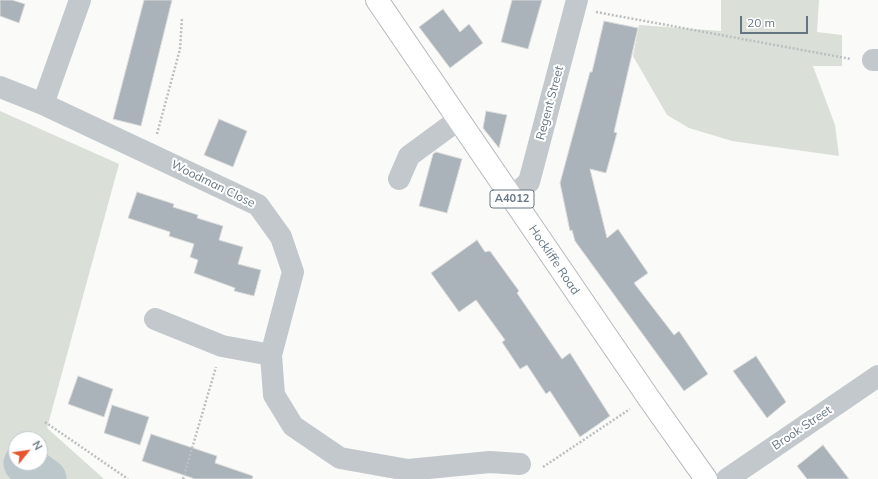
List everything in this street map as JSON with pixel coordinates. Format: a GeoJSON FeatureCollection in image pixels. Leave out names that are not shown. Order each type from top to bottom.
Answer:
{"type":"FeatureCollection","features":[{"type":"Feature","properties":{"kind":"main road","name":"Hockliffe Road"},"geometry":{"type":"LineString","coordinates":[[377,0],[511,198],[706,479]]}},
{"type":"Feature","properties":{"kind":"street"},"geometry":{"type":"LineString","coordinates":[[43,104],[80,0]]}},
{"type":"Feature","properties":{"kind":"street","name":"Regent Street"},"geometry":{"type":"LineString","coordinates":[[511,198],[529,182],[575,4]]}},
{"type":"Feature","properties":{"kind":"street","name":"Woodman Close"},"geometry":{"type":"LineString","coordinates":[[0,87],[43,104],[258,205],[281,237],[294,272],[271,355],[274,395],[293,426],[340,458],[408,470],[490,462],[520,464]]}},
{"type":"Feature","properties":{"kind":"street"},"geometry":{"type":"LineString","coordinates":[[400,179],[409,156],[458,120]]}},
{"type":"Feature","properties":{"kind":"street"},"geometry":{"type":"LineString","coordinates":[[155,319],[222,346],[271,355]]}},
{"type":"Feature","properties":{"kind":"street","name":"Brook Street"},"geometry":{"type":"LineString","coordinates":[[727,479],[878,376]]}},
{"type":"Feature","properties":{"kind":"path"},"geometry":{"type":"LineString","coordinates":[[575,4],[854,60],[875,60]]}},
{"type":"Feature","properties":{"kind":"path"},"geometry":{"type":"LineString","coordinates":[[152,154],[180,49],[182,18]]}},
{"type":"Feature","properties":{"kind":"path"},"geometry":{"type":"LineString","coordinates":[[183,479],[222,346]]}},
{"type":"Feature","properties":{"kind":"path"},"geometry":{"type":"LineString","coordinates":[[520,464],[533,474],[636,404]]}},
{"type":"Feature","properties":{"kind":"path"},"geometry":{"type":"LineString","coordinates":[[44,422],[128,479]]}},
{"type":"Feature","properties":{"kind":"shaded area"},"geometry":{"type":"Polygon","coordinates":[[[721,0],[819,0],[817,32],[842,35],[842,66],[813,66],[835,125],[839,156],[732,141],[689,128],[667,115],[633,56],[639,25],[721,31],[721,0]]]}},
{"type":"Feature","properties":{"kind":"shaded area"},"geometry":{"type":"Polygon","coordinates":[[[0,111],[119,164],[47,428],[104,479],[0,479],[0,111]]]}},
{"type":"Feature","properties":{"kind":"building"},"geometry":{"type":"Polygon","coordinates":[[[0,0],[12,0],[25,4],[19,23],[0,16],[0,0]]]}},
{"type":"Feature","properties":{"kind":"building"},"geometry":{"type":"Polygon","coordinates":[[[144,0],[172,0],[141,126],[113,119],[144,0]]]}},
{"type":"Feature","properties":{"kind":"building"},"geometry":{"type":"Polygon","coordinates":[[[512,0],[542,0],[528,49],[501,42],[512,0]]]}},
{"type":"Feature","properties":{"kind":"building"},"geometry":{"type":"Polygon","coordinates":[[[443,9],[460,32],[469,24],[483,43],[450,68],[419,27],[443,9]]]}},
{"type":"Feature","properties":{"kind":"building"},"geometry":{"type":"Polygon","coordinates":[[[604,21],[638,28],[614,132],[617,133],[606,173],[590,169],[607,238],[618,229],[648,273],[634,283],[674,335],[679,331],[708,374],[684,391],[575,241],[572,230],[570,231],[560,183],[590,72],[592,72],[604,21]]]}},
{"type":"Feature","properties":{"kind":"building"},"geometry":{"type":"Polygon","coordinates":[[[486,111],[507,115],[499,148],[483,128],[486,111]]]}},
{"type":"Feature","properties":{"kind":"building"},"geometry":{"type":"Polygon","coordinates":[[[219,119],[247,131],[233,167],[204,155],[219,119]]]}},
{"type":"Feature","properties":{"kind":"building"},"geometry":{"type":"Polygon","coordinates":[[[436,152],[462,159],[447,213],[419,206],[433,154],[436,152]]]}},
{"type":"Feature","properties":{"kind":"building"},"geometry":{"type":"Polygon","coordinates":[[[137,192],[174,204],[173,207],[198,215],[197,218],[223,226],[219,240],[243,247],[238,264],[261,270],[254,296],[234,291],[235,288],[194,273],[198,260],[190,257],[194,244],[169,236],[170,232],[128,218],[137,192]]]}},
{"type":"Feature","properties":{"kind":"building"},"geometry":{"type":"Polygon","coordinates":[[[477,240],[485,252],[490,251],[519,291],[517,293],[562,359],[570,353],[610,416],[580,437],[550,391],[546,394],[527,365],[520,369],[502,342],[505,340],[476,300],[459,312],[431,273],[477,240]]]}},
{"type":"Feature","properties":{"kind":"building"},"geometry":{"type":"Polygon","coordinates":[[[756,356],[786,402],[767,418],[733,371],[756,356]]]}},
{"type":"Feature","properties":{"kind":"building"},"geometry":{"type":"Polygon","coordinates":[[[78,376],[113,389],[104,417],[68,404],[78,376]]]}},
{"type":"Feature","properties":{"kind":"building"},"geometry":{"type":"Polygon","coordinates":[[[112,405],[149,417],[140,445],[104,433],[112,405]]]}},
{"type":"Feature","properties":{"kind":"building"},"geometry":{"type":"Polygon","coordinates":[[[151,434],[217,456],[215,463],[253,476],[252,479],[195,479],[142,461],[151,434]]]}},
{"type":"Feature","properties":{"kind":"building"},"geometry":{"type":"Polygon","coordinates":[[[823,445],[849,479],[807,479],[797,466],[823,445]]]}},
{"type":"Feature","properties":{"kind":"waterway"},"geometry":{"type":"LineString","coordinates":[[35,471],[46,479]]}}]}
